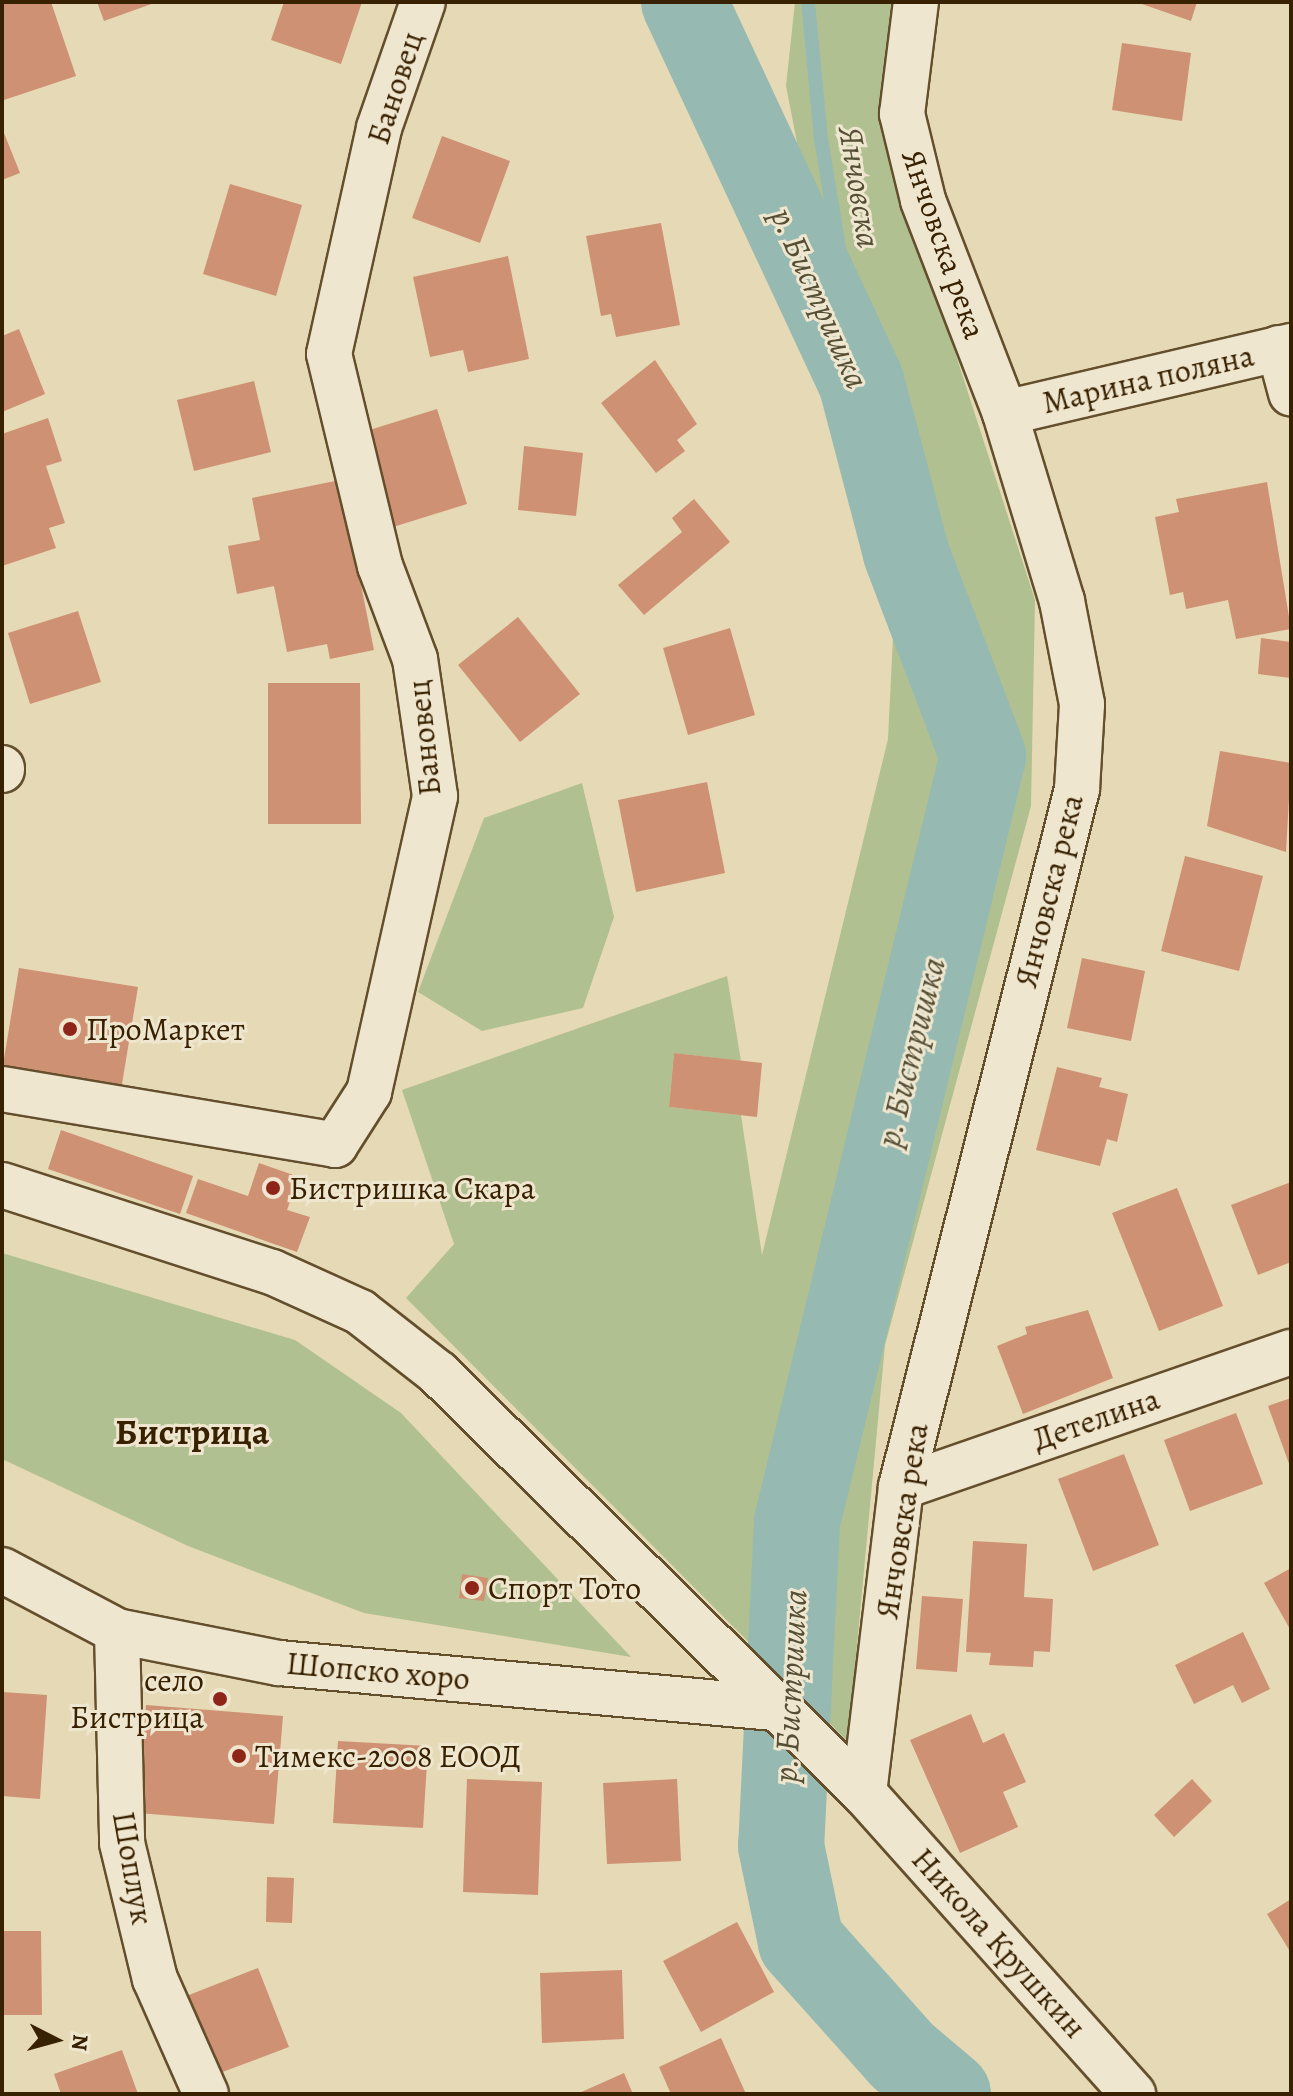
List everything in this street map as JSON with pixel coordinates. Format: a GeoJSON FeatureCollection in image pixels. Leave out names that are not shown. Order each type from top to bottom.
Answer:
{"type":"FeatureCollection","features":[{"type":"Feature","properties":{"kind":"street","name":"Бановец"},"geometry":{"type":"LineString","coordinates":[[2,1089],[335,1145],[369,1092],[435,796],[415,659],[380,566],[329,354],[379,128],[423,2]]}},
{"type":"Feature","properties":{"kind":"street","name":"Янчовска река"},"geometry":{"type":"LineString","coordinates":[[855,1783],[901,1487],[1077,789],[1079,689],[1062,601],[1005,413],[923,200],[902,114],[916,2]]}},
{"type":"Feature","properties":{"kind":"street","name":"Марина поляна"},"geometry":{"type":"LineString","coordinates":[[1005,413],[1285,347]]}},
{"type":"Feature","properties":{"kind":"street"},"geometry":{"type":"LineString","coordinates":[[1285,347],[1291,393]]}},
{"type":"Feature","properties":{"kind":"street","name":"Никола Крушкин"},"geometry":{"type":"LineString","coordinates":[[2,1185],[272,1272],[360,1312],[438,1373],[771,1708],[855,1783],[1133,2094]]}},
{"type":"Feature","properties":{"kind":"street","name":"Детелина"},"geometry":{"type":"LineString","coordinates":[[901,1487],[1291,1352]]}},
{"type":"Feature","properties":{"kind":"street","name":"Шопско хоро"},"geometry":{"type":"LineString","coordinates":[[2,1570],[117,1631],[279,1663],[771,1708]]}},
{"type":"Feature","properties":{"kind":"street","name":"Шоплук"},"geometry":{"type":"LineString","coordinates":[[117,1631],[122,1843],[155,1979],[206,2094]]}},
{"type":"Feature","properties":{"kind":"green space"},"geometry":{"type":"Polygon","coordinates":[[[795,2],[904,2],[878,114],[1035,600],[1031,806],[885,1345],[848,1742],[406,1298],[454,1244],[402,1090],[727,976],[741,1061],[674,1053],[669,1107],[741,1115],[762,1255],[888,739],[893,637],[786,86],[795,2]]]}},
{"type":"Feature","properties":{"kind":"green space"},"geometry":{"type":"Polygon","coordinates":[[[582,783],[614,917],[583,1008],[482,1031],[418,992],[484,818],[582,783]]]}},
{"type":"Feature","properties":{"kind":"green space"},"geometry":{"type":"Polygon","coordinates":[[[2,1253],[295,1340],[401,1413],[631,1657],[364,1613],[188,1546],[2,1459],[2,1253]]]}},
{"type":"Feature","properties":{"kind":"building"},"geometry":{"type":"Polygon","coordinates":[[[2,2],[51,2],[76,76],[4,100],[2,2]]]}},
{"type":"Feature","properties":{"kind":"building"},"geometry":{"type":"Polygon","coordinates":[[[97,2],[157,2],[104,21],[97,2]]]}},
{"type":"Feature","properties":{"kind":"building"},"geometry":{"type":"Polygon","coordinates":[[[284,2],[362,2],[341,64],[271,40],[284,2]]]}},
{"type":"Feature","properties":{"kind":"building"},"geometry":{"type":"Polygon","coordinates":[[[1136,2],[1197,2],[1191,21],[1136,2]]]}},
{"type":"Feature","properties":{"kind":"building"},"geometry":{"type":"Polygon","coordinates":[[[1122,43],[1191,53],[1182,121],[1112,110],[1122,43]]]}},
{"type":"Feature","properties":{"kind":"building"},"geometry":{"type":"Polygon","coordinates":[[[2,128],[20,173],[2,180],[2,128]]]}},
{"type":"Feature","properties":{"kind":"building"},"geometry":{"type":"Polygon","coordinates":[[[442,136],[510,161],[480,243],[412,218],[442,136]]]}},
{"type":"Feature","properties":{"kind":"building"},"geometry":{"type":"Polygon","coordinates":[[[230,184],[302,205],[276,296],[203,274],[230,184]]]}},
{"type":"Feature","properties":{"kind":"building"},"geometry":{"type":"Polygon","coordinates":[[[661,223],[680,325],[616,337],[611,314],[601,316],[586,236],[661,223]]]}},
{"type":"Feature","properties":{"kind":"building"},"geometry":{"type":"Polygon","coordinates":[[[508,256],[529,359],[468,372],[463,350],[430,357],[413,277],[508,256]]]}},
{"type":"Feature","properties":{"kind":"building"},"geometry":{"type":"Polygon","coordinates":[[[19,329],[45,394],[2,412],[2,336],[19,329]]]}},
{"type":"Feature","properties":{"kind":"building"},"geometry":{"type":"Polygon","coordinates":[[[655,360],[697,424],[677,440],[685,451],[656,473],[601,403],[655,360]]]}},
{"type":"Feature","properties":{"kind":"building"},"geometry":{"type":"Polygon","coordinates":[[[254,381],[271,452],[194,471],[177,400],[254,381]]]}},
{"type":"Feature","properties":{"kind":"building"},"geometry":{"type":"Polygon","coordinates":[[[437,409],[467,504],[393,527],[363,432],[437,409]]]}},
{"type":"Feature","properties":{"kind":"building"},"geometry":{"type":"Polygon","coordinates":[[[48,418],[62,461],[46,466],[65,523],[49,528],[56,548],[2,566],[2,434],[48,418]]]}},
{"type":"Feature","properties":{"kind":"building"},"geometry":{"type":"Polygon","coordinates":[[[524,446],[583,453],[576,516],[518,510],[524,446]]]}},
{"type":"Feature","properties":{"kind":"building"},"geometry":{"type":"Polygon","coordinates":[[[340,480],[374,650],[330,659],[327,644],[287,652],[274,586],[237,594],[228,546],[260,540],[252,498],[340,480]]]}},
{"type":"Feature","properties":{"kind":"building"},"geometry":{"type":"Polygon","coordinates":[[[1267,482],[1291,629],[1236,639],[1228,600],[1186,609],[1183,592],[1170,595],[1155,517],[1179,512],[1176,499],[1267,482]]]}},
{"type":"Feature","properties":{"kind":"building"},"geometry":{"type":"Polygon","coordinates":[[[694,499],[730,542],[644,615],[618,585],[682,532],[672,518],[694,499]]]}},
{"type":"Feature","properties":{"kind":"building"},"geometry":{"type":"Polygon","coordinates":[[[78,611],[101,682],[30,704],[8,633],[78,611]]]}},
{"type":"Feature","properties":{"kind":"building"},"geometry":{"type":"Polygon","coordinates":[[[518,617],[580,694],[520,742],[458,665],[518,617]]]}},
{"type":"Feature","properties":{"kind":"building"},"geometry":{"type":"Polygon","coordinates":[[[730,628],[755,715],[688,735],[663,648],[730,628]]]}},
{"type":"Feature","properties":{"kind":"building"},"geometry":{"type":"Polygon","coordinates":[[[1261,638],[1291,642],[1291,678],[1258,674],[1261,638]]]}},
{"type":"Feature","properties":{"kind":"building"},"geometry":{"type":"Polygon","coordinates":[[[268,683],[360,683],[361,824],[268,824],[268,683]]]}},
{"type":"Feature","properties":{"kind":"building"},"geometry":{"type":"Polygon","coordinates":[[[1220,751],[1291,763],[1286,852],[1207,826],[1220,751]]]}},
{"type":"Feature","properties":{"kind":"building"},"geometry":{"type":"Polygon","coordinates":[[[707,782],[725,873],[636,892],[618,800],[707,782]]]}},
{"type":"Feature","properties":{"kind":"building"},"geometry":{"type":"Polygon","coordinates":[[[1185,856],[1263,876],[1239,971],[1161,951],[1185,856]]]}},
{"type":"Feature","properties":{"kind":"building"},"geometry":{"type":"Polygon","coordinates":[[[1082,958],[1145,971],[1131,1041],[1067,1028],[1082,958]]]}},
{"type":"Feature","properties":{"kind":"building","name":"ПроМаркет"},"geometry":{"type":"Polygon","coordinates":[[[19,968],[138,987],[121,1090],[2,1071],[19,968]]]}},
{"type":"Feature","properties":{"kind":"building"},"geometry":{"type":"Polygon","coordinates":[[[674,1053],[762,1063],[757,1117],[669,1107],[674,1053]]]}},
{"type":"Feature","properties":{"kind":"building"},"geometry":{"type":"Polygon","coordinates":[[[1057,1067],[1102,1078],[1099,1087],[1128,1094],[1117,1142],[1107,1139],[1100,1166],[1036,1150],[1057,1067]]]}},
{"type":"Feature","properties":{"kind":"building"},"geometry":{"type":"Polygon","coordinates":[[[61,1130],[193,1176],[180,1214],[48,1169],[61,1130]]]}},
{"type":"Feature","properties":{"kind":"building"},"geometry":{"type":"Polygon","coordinates":[[[259,1163],[299,1177],[287,1210],[310,1217],[297,1252],[186,1213],[198,1179],[248,1196],[259,1163]]]}},
{"type":"Feature","properties":{"kind":"building"},"geometry":{"type":"Polygon","coordinates":[[[1291,1182],[1291,1262],[1258,1275],[1231,1205],[1291,1182]]]}},
{"type":"Feature","properties":{"kind":"building"},"geometry":{"type":"Polygon","coordinates":[[[1177,1188],[1223,1306],[1159,1331],[1112,1213],[1177,1188]]]}},
{"type":"Feature","properties":{"kind":"building"},"geometry":{"type":"Polygon","coordinates":[[[1088,1310],[1113,1378],[1023,1414],[997,1346],[1027,1334],[1025,1327],[1088,1310]]]}},
{"type":"Feature","properties":{"kind":"building"},"geometry":{"type":"Polygon","coordinates":[[[1291,1398],[1291,1469],[1268,1406],[1291,1398]]]}},
{"type":"Feature","properties":{"kind":"building"},"geometry":{"type":"Polygon","coordinates":[[[1236,1413],[1263,1484],[1190,1511],[1164,1440],[1236,1413]]]}},
{"type":"Feature","properties":{"kind":"building"},"geometry":{"type":"Polygon","coordinates":[[[1124,1454],[1159,1545],[1093,1571],[1058,1479],[1124,1454]]]}},
{"type":"Feature","properties":{"kind":"building"},"geometry":{"type":"Polygon","coordinates":[[[973,1541],[1027,1544],[1024,1597],[1053,1599],[1050,1652],[1034,1651],[1033,1667],[989,1665],[991,1653],[966,1652],[973,1541]]]}},
{"type":"Feature","properties":{"kind":"building"},"geometry":{"type":"Polygon","coordinates":[[[1291,1568],[1291,1631],[1264,1583],[1291,1568]]]}},
{"type":"Feature","properties":{"kind":"building"},"geometry":{"type":"Polygon","coordinates":[[[462,1574],[488,1578],[484,1601],[459,1598],[462,1574]]]}},
{"type":"Feature","properties":{"kind":"building"},"geometry":{"type":"Polygon","coordinates":[[[922,1596],[963,1599],[957,1672],[916,1669],[922,1596]]]}},
{"type":"Feature","properties":{"kind":"building"},"geometry":{"type":"Polygon","coordinates":[[[1243,1632],[1270,1689],[1242,1703],[1233,1685],[1194,1704],[1175,1665],[1243,1632]]]}},
{"type":"Feature","properties":{"kind":"building"},"geometry":{"type":"Polygon","coordinates":[[[2,1692],[47,1695],[40,1799],[2,1796],[2,1692]]]}},
{"type":"Feature","properties":{"kind":"building"},"geometry":{"type":"Polygon","coordinates":[[[146,1705],[283,1716],[274,1824],[138,1813],[146,1705]]]}},
{"type":"Feature","properties":{"kind":"building"},"geometry":{"type":"Polygon","coordinates":[[[971,1714],[983,1743],[1004,1733],[1026,1782],[1003,1792],[1018,1827],[960,1853],[910,1740],[971,1714]]]}},
{"type":"Feature","properties":{"kind":"building"},"geometry":{"type":"Polygon","coordinates":[[[338,1741],[428,1746],[423,1828],[333,1823],[338,1741]]]}},
{"type":"Feature","properties":{"kind":"building"},"geometry":{"type":"Polygon","coordinates":[[[467,1779],[542,1782],[538,1895],[463,1892],[467,1779]]]}},
{"type":"Feature","properties":{"kind":"building"},"geometry":{"type":"Polygon","coordinates":[[[677,1779],[681,1861],[607,1864],[603,1783],[677,1779]]]}},
{"type":"Feature","properties":{"kind":"building"},"geometry":{"type":"Polygon","coordinates":[[[1192,1779],[1212,1801],[1174,1837],[1154,1815],[1192,1779]]]}},
{"type":"Feature","properties":{"kind":"building"},"geometry":{"type":"Polygon","coordinates":[[[267,1877],[294,1878],[292,1923],[266,1922],[267,1877]]]}},
{"type":"Feature","properties":{"kind":"building"},"geometry":{"type":"Polygon","coordinates":[[[1291,1899],[1291,1953],[1267,1914],[1291,1899]]]}},
{"type":"Feature","properties":{"kind":"building"},"geometry":{"type":"Polygon","coordinates":[[[737,1922],[774,1992],[701,2032],[663,1961],[737,1922]]]}},
{"type":"Feature","properties":{"kind":"building"},"geometry":{"type":"Polygon","coordinates":[[[2,1931],[41,1931],[42,2015],[2,2015],[2,1931]]]}},
{"type":"Feature","properties":{"kind":"building"},"geometry":{"type":"Polygon","coordinates":[[[258,1968],[289,2047],[201,2080],[171,2002],[258,1968]]]}},
{"type":"Feature","properties":{"kind":"building"},"geometry":{"type":"Polygon","coordinates":[[[622,1970],[624,2039],[542,2043],[540,1973],[622,1970]]]}},
{"type":"Feature","properties":{"kind":"building"},"geometry":{"type":"Polygon","coordinates":[[[721,2038],[746,2094],[671,2094],[659,2067],[721,2038]]]}},
{"type":"Feature","properties":{"kind":"building"},"geometry":{"type":"Polygon","coordinates":[[[122,2050],[138,2094],[61,2094],[54,2074],[122,2050]]]}},
{"type":"Feature","properties":{"kind":"building"},"geometry":{"type":"Polygon","coordinates":[[[624,2073],[633,2094],[577,2094],[624,2073]]]}},
{"type":"Feature","properties":{"kind":"waterway","name":"р. Бистришка"},"geometry":{"type":"LineString","coordinates":[[684,2],[861,381],[906,553],[983,756],[797,1522],[781,1846],[801,1942],[903,2056],[948,2094]]}},
{"type":"Feature","properties":{"kind":"waterway","name":"Янчовска"},"geometry":{"type":"LineString","coordinates":[[808,2],[821,139],[861,381]]}},
{"type":"Feature","properties":{"kind":"place","name":"ПроМаркет"},"geometry":{"type":"Point","coordinates":[70,1029]}},
{"type":"Feature","properties":{"kind":"place","name":"Бистришка Скара"},"geometry":{"type":"Point","coordinates":[273,1188]}},
{"type":"Feature","properties":{"kind":"place","name":"Спорт Тото"},"geometry":{"type":"Point","coordinates":[472,1588]}},
{"type":"Feature","properties":{"kind":"place","name":"село Бистрица"},"geometry":{"type":"Point","coordinates":[220,1699]}},
{"type":"Feature","properties":{"kind":"place","name":"Тимекс-2008 ЕООД"},"geometry":{"type":"Point","coordinates":[239,1756]}},
{"type":"Feature","properties":{"kind":"district","name":"Бистрица"},"geometry":{"type":"Point","coordinates":[192,1432]}}]}
